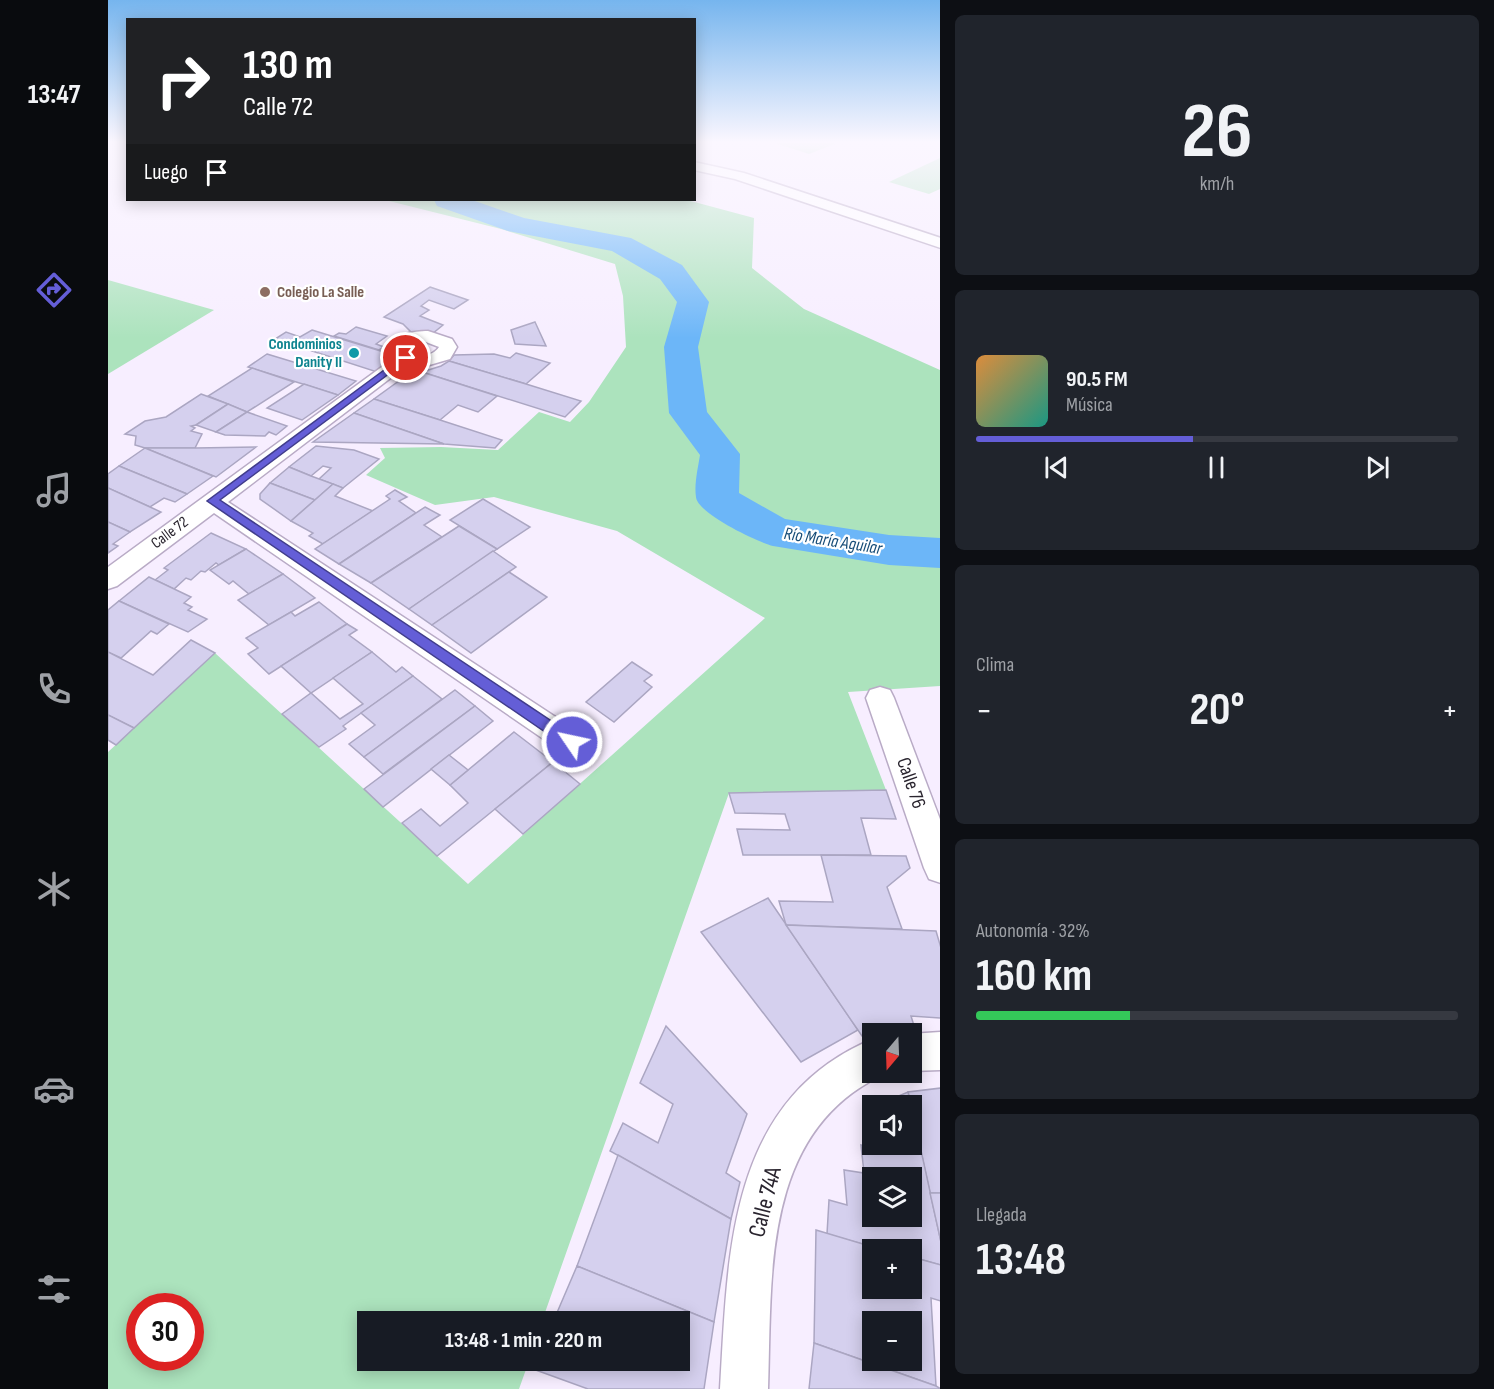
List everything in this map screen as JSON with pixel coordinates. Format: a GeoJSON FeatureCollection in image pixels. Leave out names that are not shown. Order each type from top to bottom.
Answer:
{"type":"FeatureCollection","features":[{"type":"Feature","properties":{"kind":"street"},"geometry":{"type":"LineString","coordinates":[[835,208],[940,243]]}},
{"type":"Feature","properties":{"kind":"street","name":"Calle 72"},"geometry":{"type":"LineString","coordinates":[[108,580],[406,358]]}},
{"type":"Feature","properties":{"kind":"street"},"geometry":{"type":"LineString","coordinates":[[213,501],[572,742]]}},
{"type":"Feature","properties":{"kind":"street","name":"Calle 76"},"geometry":{"type":"LineString","coordinates":[[880,698],[940,868]]}},
{"type":"Feature","properties":{"kind":"street"},"geometry":{"type":"LineString","coordinates":[[922,1052],[940,1051]]}},
{"type":"Feature","properties":{"kind":"street","name":"Calle 74A"},"geometry":{"type":"LineString","coordinates":[[744,1389],[751,1263],[758,1207],[771,1168],[785,1138],[806,1108],[834,1081],[862,1065]]}},
{"type":"Feature","properties":{"kind":"green space"},"geometry":{"type":"Polygon","coordinates":[[[416,208],[716,208],[754,218],[752,268],[804,309],[940,370],[940,686],[848,692],[886,790],[729,793],[546,1311],[357,1311],[357,1371],[525,1371],[519,1389],[108,1389],[108,752],[215,653],[468,884],[765,618],[617,531],[494,497],[435,505],[366,475],[385,458],[380,448],[441,447],[498,450],[539,412],[570,422],[589,402],[626,347],[623,296],[615,264],[501,229],[416,208]]]}},
{"type":"Feature","properties":{"kind":"green space"},"geometry":{"type":"Polygon","coordinates":[[[108,280],[214,310],[108,374],[108,280]]]}},
{"type":"Feature","properties":{"kind":"building"},"geometry":{"type":"Polygon","coordinates":[[[430,287],[468,300],[454,309],[429,300],[421,306],[429,310],[420,316],[443,325],[432,334],[413,334],[403,324],[384,317],[430,287]]]}},
{"type":"Feature","properties":{"kind":"building"},"geometry":{"type":"Polygon","coordinates":[[[535,322],[546,346],[515,344],[511,330],[535,322]]]}},
{"type":"Feature","properties":{"kind":"building"},"geometry":{"type":"Polygon","coordinates":[[[356,327],[387,336],[376,344],[384,347],[379,350],[334,336],[339,333],[346,334],[356,327]]]}},
{"type":"Feature","properties":{"kind":"building","name":"Condominios Danity II"},"geometry":{"type":"Polygon","coordinates":[[[312,330],[397,356],[377,372],[275,339],[286,332],[300,337],[312,330]]]}},
{"type":"Feature","properties":{"kind":"building"},"geometry":{"type":"Polygon","coordinates":[[[516,353],[550,363],[526,384],[449,361],[454,355],[494,354],[510,358],[516,353]]]}},
{"type":"Feature","properties":{"kind":"building"},"geometry":{"type":"Polygon","coordinates":[[[267,354],[356,381],[338,395],[248,367],[267,354]]]}},
{"type":"Feature","properties":{"kind":"building"},"geometry":{"type":"Polygon","coordinates":[[[449,361],[581,401],[565,417],[422,372],[449,361]]]}},
{"type":"Feature","properties":{"kind":"building"},"geometry":{"type":"Polygon","coordinates":[[[252,368],[294,382],[247,412],[208,396],[252,368]]]}},
{"type":"Feature","properties":{"kind":"building"},"geometry":{"type":"Polygon","coordinates":[[[414,370],[497,396],[478,412],[458,405],[440,420],[374,399],[414,370]]]}},
{"type":"Feature","properties":{"kind":"building"},"geometry":{"type":"Polygon","coordinates":[[[304,384],[338,395],[302,420],[267,408],[304,384]]]}},
{"type":"Feature","properties":{"kind":"building"},"geometry":{"type":"Polygon","coordinates":[[[201,394],[228,404],[191,426],[195,428],[191,431],[202,434],[195,448],[145,448],[135,445],[136,436],[125,434],[145,421],[166,417],[201,394]]]}},
{"type":"Feature","properties":{"kind":"building"},"geometry":{"type":"Polygon","coordinates":[[[374,399],[502,440],[495,448],[444,444],[354,413],[374,399]]]}},
{"type":"Feature","properties":{"kind":"building"},"geometry":{"type":"Polygon","coordinates":[[[228,404],[247,412],[216,432],[196,425],[228,404]]]}},
{"type":"Feature","properties":{"kind":"building"},"geometry":{"type":"Polygon","coordinates":[[[247,412],[287,426],[276,435],[269,432],[265,436],[225,435],[216,432],[247,412]]]}},
{"type":"Feature","properties":{"kind":"building"},"geometry":{"type":"Polygon","coordinates":[[[354,413],[444,444],[313,442],[354,413]]]}},
{"type":"Feature","properties":{"kind":"building"},"geometry":{"type":"Polygon","coordinates":[[[316,446],[354,450],[379,459],[343,488],[319,479],[331,468],[323,466],[311,476],[289,467],[316,446]]]}},
{"type":"Feature","properties":{"kind":"building"},"geometry":{"type":"Polygon","coordinates":[[[256,447],[216,477],[145,448],[195,448],[256,447]]]}},
{"type":"Feature","properties":{"kind":"building"},"geometry":{"type":"Polygon","coordinates":[[[145,448],[213,476],[187,494],[119,466],[145,448]]]}},
{"type":"Feature","properties":{"kind":"building"},"geometry":{"type":"Polygon","coordinates":[[[119,466],[187,494],[175,502],[164,498],[150,507],[108,488],[108,474],[119,466]]]}},
{"type":"Feature","properties":{"kind":"building"},"geometry":{"type":"Polygon","coordinates":[[[289,467],[333,484],[315,500],[270,483],[289,467]]]}},
{"type":"Feature","properties":{"kind":"building"},"geometry":{"type":"Polygon","coordinates":[[[270,483],[315,500],[291,521],[260,499],[260,494],[270,483]]]}},
{"type":"Feature","properties":{"kind":"building"},"geometry":{"type":"Polygon","coordinates":[[[333,484],[343,488],[335,496],[373,511],[323,544],[309,536],[313,533],[291,521],[333,484]]]}},
{"type":"Feature","properties":{"kind":"building"},"geometry":{"type":"Polygon","coordinates":[[[108,488],[161,512],[130,532],[108,522],[108,488]]]}},
{"type":"Feature","properties":{"kind":"building"},"geometry":{"type":"Polygon","coordinates":[[[395,490],[407,497],[399,501],[416,513],[339,564],[315,549],[390,499],[386,496],[395,490]]]}},
{"type":"Feature","properties":{"kind":"building"},"geometry":{"type":"Polygon","coordinates":[[[483,499],[530,527],[497,549],[450,520],[483,499]]]}},
{"type":"Feature","properties":{"kind":"building"},"geometry":{"type":"Polygon","coordinates":[[[425,507],[440,515],[424,525],[442,537],[371,583],[339,564],[425,507]]]}},
{"type":"Feature","properties":{"kind":"building"},"geometry":{"type":"Polygon","coordinates":[[[108,522],[130,532],[113,544],[118,546],[108,553],[108,522]]]}},
{"type":"Feature","properties":{"kind":"building"},"geometry":{"type":"Polygon","coordinates":[[[459,526],[497,549],[409,609],[371,583],[459,526]]]}},
{"type":"Feature","properties":{"kind":"building"},"geometry":{"type":"Polygon","coordinates":[[[211,533],[246,549],[219,565],[216,563],[205,572],[201,571],[191,580],[186,578],[174,589],[155,580],[168,570],[164,568],[211,533]]]}},
{"type":"Feature","properties":{"kind":"building"},"geometry":{"type":"Polygon","coordinates":[[[246,549],[283,574],[249,594],[233,581],[229,584],[210,570],[246,549]]]}},
{"type":"Feature","properties":{"kind":"building"},"geometry":{"type":"Polygon","coordinates":[[[493,551],[516,567],[432,625],[409,609],[493,551]]]}},
{"type":"Feature","properties":{"kind":"building"},"geometry":{"type":"Polygon","coordinates":[[[509,572],[547,597],[471,653],[432,625],[509,572]]]}},
{"type":"Feature","properties":{"kind":"building"},"geometry":{"type":"Polygon","coordinates":[[[283,574],[315,598],[269,625],[238,600],[283,574]]]}},
{"type":"Feature","properties":{"kind":"building"},"geometry":{"type":"Polygon","coordinates":[[[149,577],[191,597],[184,603],[192,607],[188,610],[207,619],[188,632],[119,601],[149,577]]]}},
{"type":"Feature","properties":{"kind":"building"},"geometry":{"type":"Polygon","coordinates":[[[119,601],[169,624],[157,634],[151,631],[121,658],[108,652],[108,610],[119,601]]]}},
{"type":"Feature","properties":{"kind":"building"},"geometry":{"type":"Polygon","coordinates":[[[319,602],[347,624],[269,674],[248,654],[258,648],[246,638],[291,612],[295,616],[319,602]]]}},
{"type":"Feature","properties":{"kind":"building"},"geometry":{"type":"Polygon","coordinates":[[[347,624],[357,630],[349,635],[372,652],[311,693],[281,666],[347,624]]]}},
{"type":"Feature","properties":{"kind":"building"},"geometry":{"type":"Polygon","coordinates":[[[191,640],[215,653],[134,728],[108,715],[108,652],[153,675],[191,640]]]}},
{"type":"Feature","properties":{"kind":"building"},"geometry":{"type":"Polygon","coordinates":[[[372,652],[396,672],[402,667],[413,676],[343,726],[346,729],[319,747],[282,714],[311,693],[340,719],[363,704],[333,678],[372,652]]]}},
{"type":"Feature","properties":{"kind":"building"},"geometry":{"type":"Polygon","coordinates":[[[632,662],[652,675],[644,681],[652,687],[614,722],[586,702],[632,662]]]}},
{"type":"Feature","properties":{"kind":"building"},"geometry":{"type":"Polygon","coordinates":[[[413,676],[442,699],[364,757],[349,744],[375,725],[361,713],[413,676]]]}},
{"type":"Feature","properties":{"kind":"building"},"geometry":{"type":"Polygon","coordinates":[[[455,690],[475,706],[383,774],[364,757],[455,690]]]}},
{"type":"Feature","properties":{"kind":"building"},"geometry":{"type":"Polygon","coordinates":[[[475,706],[493,721],[383,807],[364,789],[475,706]]]}},
{"type":"Feature","properties":{"kind":"building"},"geometry":{"type":"Polygon","coordinates":[[[108,715],[134,728],[116,745],[108,740],[108,715]]]}},
{"type":"Feature","properties":{"kind":"building"},"geometry":{"type":"Polygon","coordinates":[[[514,732],[553,762],[437,856],[402,823],[421,809],[440,826],[468,803],[450,785],[514,732]]]}},
{"type":"Feature","properties":{"kind":"building"},"geometry":{"type":"Polygon","coordinates":[[[449,755],[468,770],[450,785],[431,769],[449,755]]]}},
{"type":"Feature","properties":{"kind":"building"},"geometry":{"type":"Polygon","coordinates":[[[553,762],[580,784],[523,834],[495,809],[553,762]]]}},
{"type":"Feature","properties":{"kind":"building"},"geometry":{"type":"Polygon","coordinates":[[[886,790],[896,819],[861,818],[871,855],[743,855],[737,829],[790,830],[785,814],[735,813],[729,793],[886,790]]]}},
{"type":"Feature","properties":{"kind":"building"},"geometry":{"type":"Polygon","coordinates":[[[821,855],[906,856],[910,868],[887,887],[902,929],[786,925],[779,901],[833,902],[821,855]]]}},
{"type":"Feature","properties":{"kind":"building"},"geometry":{"type":"Polygon","coordinates":[[[768,898],[858,1030],[801,1062],[701,932],[768,898]]]}},
{"type":"Feature","properties":{"kind":"building"},"geometry":{"type":"Polygon","coordinates":[[[786,925],[936,931],[940,945],[940,1018],[911,1016],[913,1023],[862,1023],[862,1036],[786,925]]]}},
{"type":"Feature","properties":{"kind":"building"},"geometry":{"type":"Polygon","coordinates":[[[666,1026],[747,1114],[726,1173],[740,1182],[731,1219],[610,1151],[623,1123],[658,1143],[673,1104],[640,1083],[666,1026]]]}},
{"type":"Feature","properties":{"kind":"building"},"geometry":{"type":"Polygon","coordinates":[[[940,1088],[940,1193],[930,1193],[922,1155],[922,1095],[909,1095],[908,1092],[940,1088]]]}},
{"type":"Feature","properties":{"kind":"building"},"geometry":{"type":"Polygon","coordinates":[[[618,1155],[731,1219],[714,1322],[577,1266],[618,1155]]]}},
{"type":"Feature","properties":{"kind":"building"},"geometry":{"type":"Polygon","coordinates":[[[862,1155],[922,1155],[940,1237],[940,1265],[922,1260],[922,1239],[862,1239],[862,1244],[827,1234],[829,1200],[847,1205],[844,1170],[862,1173],[862,1227],[922,1227],[922,1167],[863,1167],[862,1155]]]}},
{"type":"Feature","properties":{"kind":"building"},"geometry":{"type":"Polygon","coordinates":[[[930,1193],[940,1193],[940,1238],[930,1193]]]}},
{"type":"Feature","properties":{"kind":"building"},"geometry":{"type":"Polygon","coordinates":[[[816,1230],[862,1244],[862,1299],[922,1299],[922,1260],[940,1265],[940,1301],[931,1298],[936,1386],[893,1371],[922,1371],[922,1311],[862,1311],[862,1360],[814,1343],[816,1230]]]}},
{"type":"Feature","properties":{"kind":"building"},"geometry":{"type":"Polygon","coordinates":[[[577,1266],[687,1311],[558,1311],[577,1266]]]}},
{"type":"Feature","properties":{"kind":"building"},"geometry":{"type":"Polygon","coordinates":[[[690,1312],[714,1322],[704,1389],[588,1389],[538,1371],[690,1371],[690,1312]]]}},
{"type":"Feature","properties":{"kind":"building"},"geometry":{"type":"Polygon","coordinates":[[[814,1343],[862,1360],[862,1371],[893,1371],[940,1389],[809,1389],[814,1343]]]}},
{"type":"Feature","properties":{"kind":"waterway","name":"Río María Aguilar"},"geometry":{"type":"LineString","coordinates":[[469,208],[518,225],[621,244],[671,272],[693,302],[681,347],[688,413],[720,454],[717,499],[773,532],[889,550],[940,553]]}},
{"type":"Feature","properties":{"kind":"place","name":"Colegio La Salle"},"geometry":{"type":"Point","coordinates":[265,292]}},
{"type":"Feature","properties":{"kind":"place","name":"Condominios Danity II"},"geometry":{"type":"Point","coordinates":[354,353]}},
{"type":"Feature","properties":{"kind":"route"},"geometry":{"type":"LineString","coordinates":[[406,358],[213,501],[572,742]]}}]}
